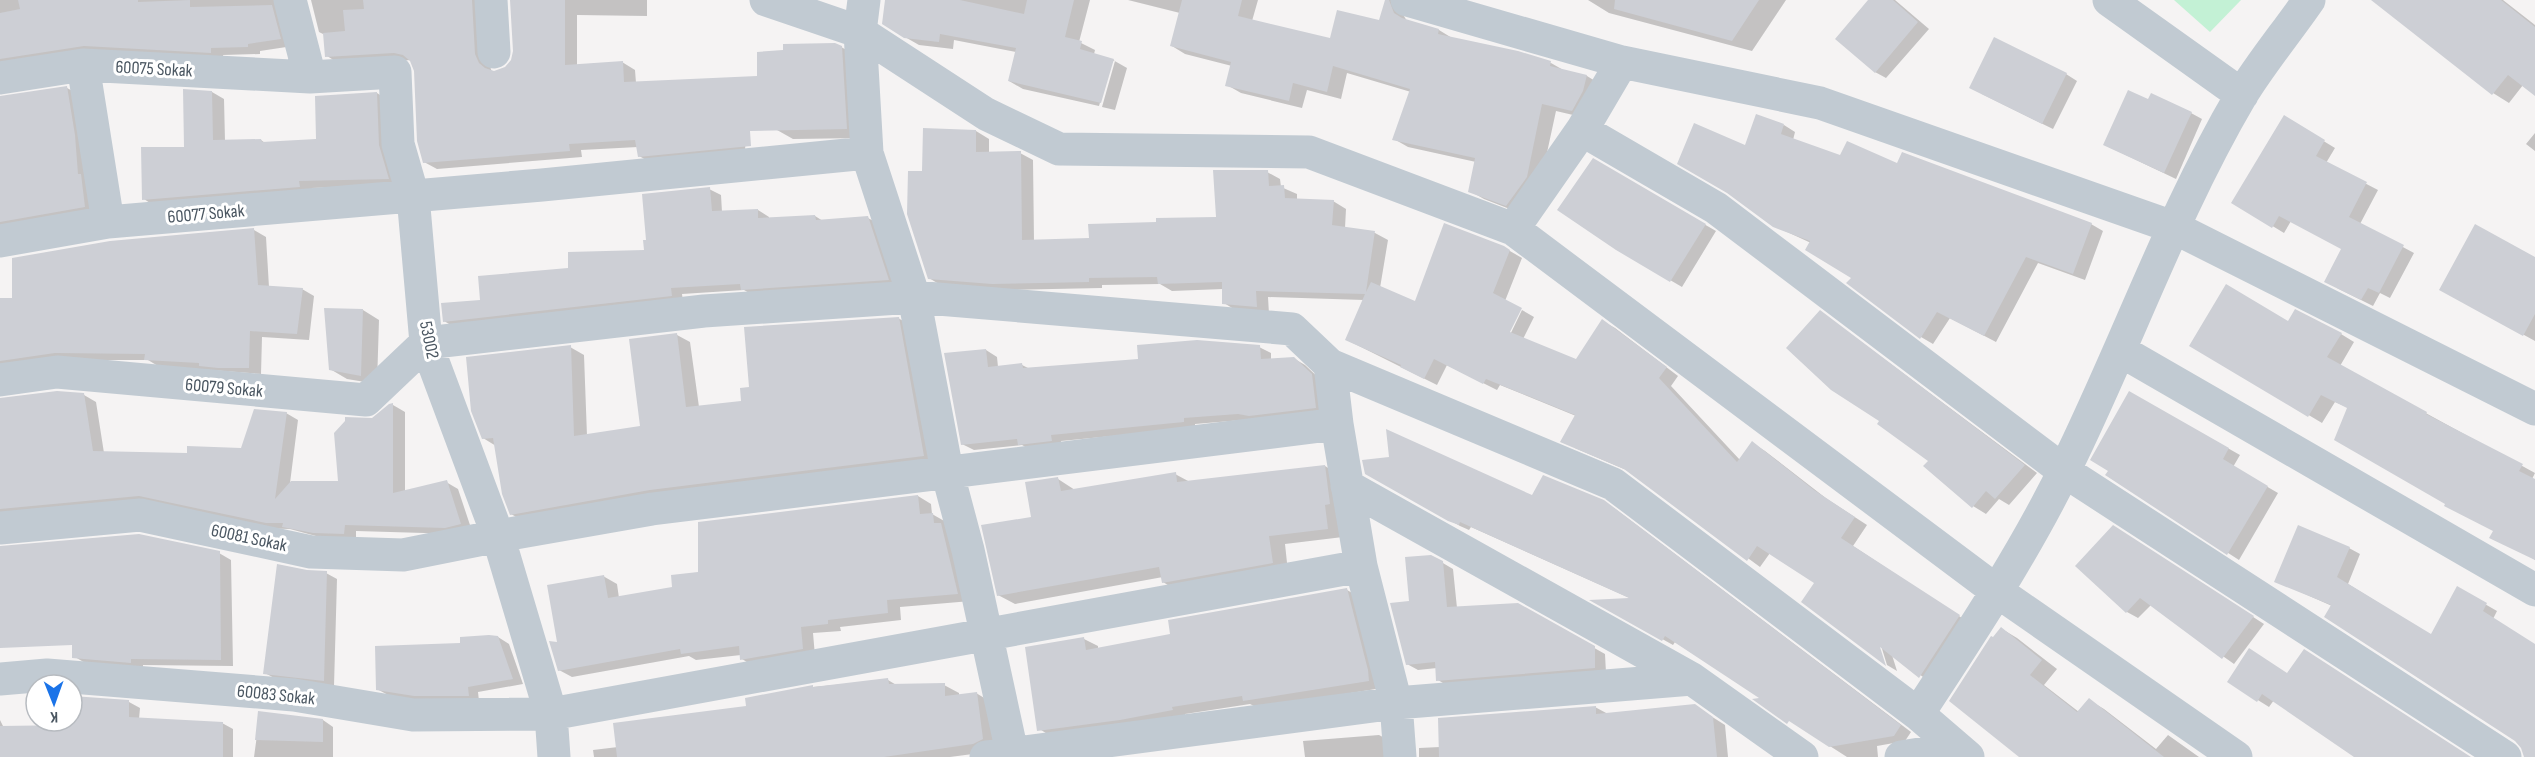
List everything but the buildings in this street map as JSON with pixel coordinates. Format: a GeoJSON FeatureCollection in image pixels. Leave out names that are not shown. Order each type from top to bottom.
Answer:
{"type":"FeatureCollection","features":[{"type":"Feature","properties":{"kind":"street"},"geometry":{"type":"LineString","coordinates":[[290,0],[310,77]]}},
{"type":"Feature","properties":{"kind":"street"},"geometry":{"type":"LineString","coordinates":[[491,0],[494,52]]}},
{"type":"Feature","properties":{"kind":"street"},"geometry":{"type":"LineString","coordinates":[[766,0],[860,32],[986,114],[1059,149],[1309,152],[1513,229],[1998,592],[2236,757]]}},
{"type":"Feature","properties":{"kind":"street"},"geometry":{"type":"LineString","coordinates":[[864,0],[860,32],[867,153],[914,297],[947,471],[968,550],[985,635],[1004,755],[1396,703],[1692,679]]}},
{"type":"Feature","properties":{"kind":"street"},"geometry":{"type":"LineString","coordinates":[[1407,0],[1477,8],[1622,62],[1820,103],[2174,227],[2535,409]]}},
{"type":"Feature","properties":{"kind":"street"},"geometry":{"type":"LineString","coordinates":[[2109,0],[2242,95]]}},
{"type":"Feature","properties":{"kind":"street"},"geometry":{"type":"LineString","coordinates":[[1918,714],[1998,592],[2064,471],[2121,351],[2174,227],[2242,95],[2309,0]]}},
{"type":"Feature","properties":{"kind":"street"},"geometry":{"type":"LineString","coordinates":[[1513,229],[1582,130],[1622,62]]}},
{"type":"Feature","properties":{"kind":"street"},"geometry":{"type":"LineString","coordinates":[[83,65],[108,222]]}},
{"type":"Feature","properties":{"kind":"street","name":"60075 Sokak"},"geometry":{"type":"LineString","coordinates":[[0,78],[83,65],[310,77]]}},
{"type":"Feature","properties":{"kind":"street","name":"53002"},"geometry":{"type":"LineString","coordinates":[[310,77],[395,72],[398,144],[413,196],[426,343],[498,536],[551,714],[554,757]]}},
{"type":"Feature","properties":{"kind":"street"},"geometry":{"type":"LineString","coordinates":[[1582,130],[1716,208],[2064,471],[2505,757]]}},
{"type":"Feature","properties":{"kind":"street","name":"60077 Sokak"},"geometry":{"type":"LineString","coordinates":[[0,241],[108,222],[867,153]]}},
{"type":"Feature","properties":{"kind":"street"},"geometry":{"type":"LineString","coordinates":[[426,343],[704,311],[914,297],[1292,329],[1330,365],[1613,483],[1918,714],[1962,752]]}},
{"type":"Feature","properties":{"kind":"street","name":"60079 Sokak"},"geometry":{"type":"LineString","coordinates":[[0,380],[57,372],[366,400],[426,343]]}},
{"type":"Feature","properties":{"kind":"street"},"geometry":{"type":"LineString","coordinates":[[2121,351],[2535,590]]}},
{"type":"Feature","properties":{"kind":"street"},"geometry":{"type":"LineString","coordinates":[[1330,365],[1337,424],[1361,566],[1396,703],[1400,757]]}},
{"type":"Feature","properties":{"kind":"street","name":"60081 Sokak"},"geometry":{"type":"LineString","coordinates":[[0,528],[140,514],[311,552],[403,555],[652,509],[1337,424]]}},
{"type":"Feature","properties":{"kind":"street"},"geometry":{"type":"LineString","coordinates":[[1347,486],[1692,679],[1802,757]]}},
{"type":"Feature","properties":{"kind":"street","name":"60083 Sokak"},"geometry":{"type":"LineString","coordinates":[[0,679],[47,675],[283,694],[413,715],[551,714],[1361,566]]}},
{"type":"Feature","properties":{"kind":"street"},"geometry":{"type":"LineString","coordinates":[[1901,757],[1962,752]]}},
{"type":"Feature","properties":{"kind":"green space"},"geometry":{"type":"Polygon","coordinates":[[[2174,0],[2241,0],[2210,32],[2174,0]]]}}]}
